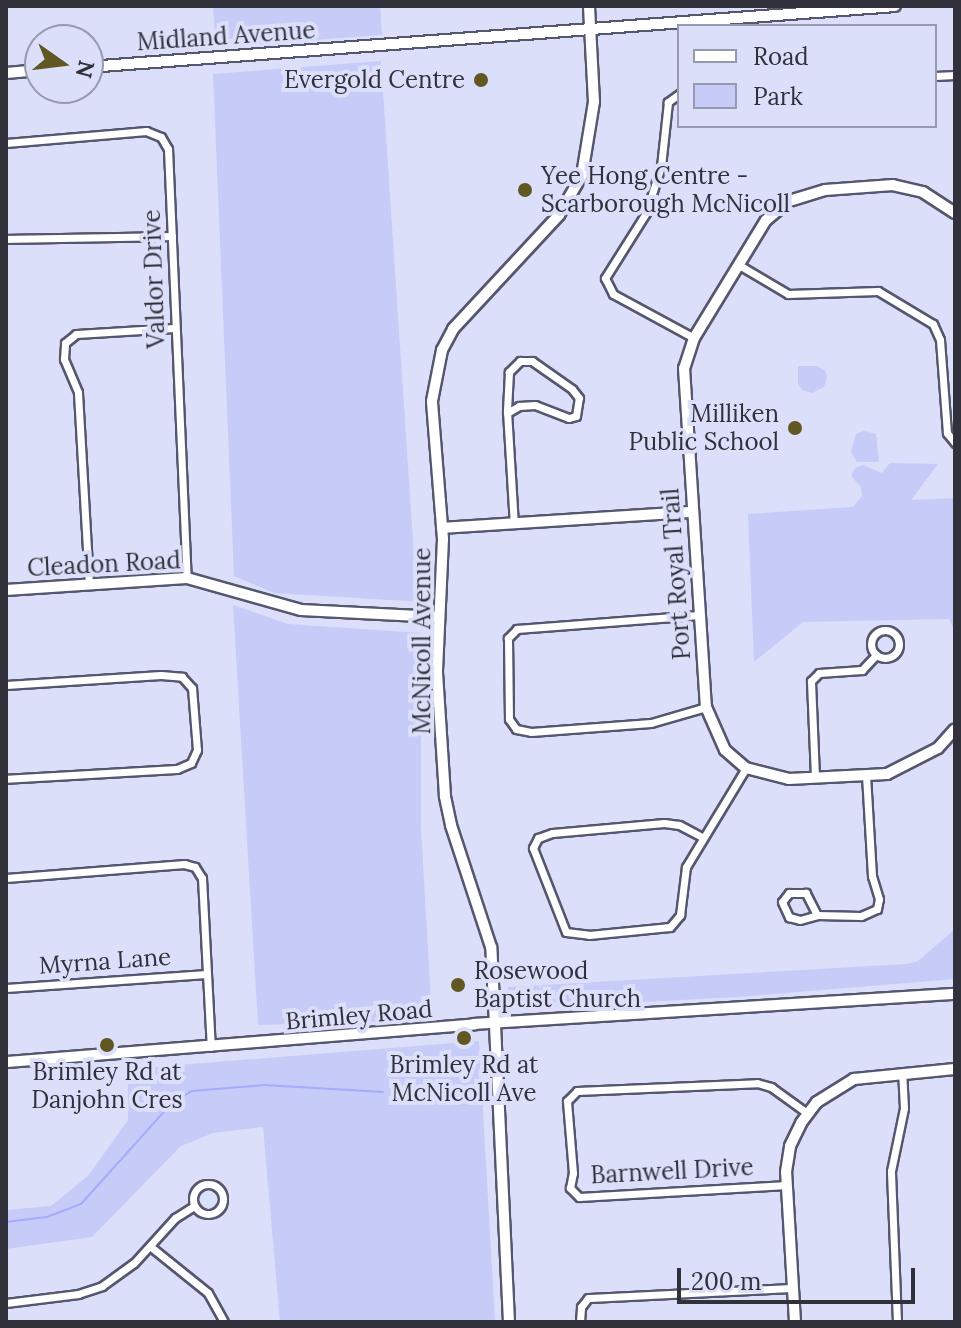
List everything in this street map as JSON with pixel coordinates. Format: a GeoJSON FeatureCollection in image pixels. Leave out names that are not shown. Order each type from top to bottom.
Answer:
{"type":"FeatureCollection","features":[{"type":"Feature","properties":{"kind":"main road","name":"McNicoll Avenue"},"geometry":{"type":"LineString","coordinates":[[509,1322],[488,932],[451,825],[445,796],[437,671],[442,528],[432,401],[442,350],[459,319],[559,215],[582,175],[593,120],[589,6]]}},
{"type":"Feature","properties":{"kind":"main road","name":"Midland Avenue"},"geometry":{"type":"LineString","coordinates":[[104,66],[895,6]]}},
{"type":"Feature","properties":{"kind":"main road","name":"Port Royal Trail"},"geometry":{"type":"LineString","coordinates":[[746,768],[725,750],[706,707],[684,368],[694,338],[766,220],[789,201],[811,192],[900,186],[923,192],[955,213]]}},
{"type":"Feature","properties":{"kind":"main road"},"geometry":{"type":"LineString","coordinates":[[442,528],[692,512]]}},
{"type":"Feature","properties":{"kind":"main road","name":"Cleadon Road"},"geometry":{"type":"LineString","coordinates":[[6,590],[187,578],[221,585],[287,608],[439,617]]}},
{"type":"Feature","properties":{"kind":"main road"},"geometry":{"type":"LineString","coordinates":[[746,768],[789,779],[887,774],[910,765],[938,748],[955,729]]}},
{"type":"Feature","properties":{"kind":"main road","name":"Brimley Road"},"geometry":{"type":"LineString","coordinates":[[6,1062],[494,1023],[955,994]]}},
{"type":"Feature","properties":{"kind":"main road"},"geometry":{"type":"LineString","coordinates":[[795,1322],[787,1185],[790,1146],[807,1113],[830,1092],[854,1079],[955,1069]]}},
{"type":"Feature","properties":{"kind":"street"},"geometry":{"type":"LineString","coordinates":[[677,95],[668,102],[661,166],[646,213],[605,278],[613,294],[694,338]]}},
{"type":"Feature","properties":{"kind":"street","name":"Valdor Drive"},"geometry":{"type":"LineString","coordinates":[[6,143],[141,131],[157,134],[168,149],[187,578]]}},
{"type":"Feature","properties":{"kind":"street"},"geometry":{"type":"LineString","coordinates":[[6,239],[172,236]]}},
{"type":"Feature","properties":{"kind":"street"},"geometry":{"type":"LineString","coordinates":[[739,265],[788,294],[878,291],[933,324],[940,340],[947,433],[955,443]]}},
{"type":"Feature","properties":{"kind":"street"},"geometry":{"type":"LineString","coordinates":[[89,584],[78,392],[64,359],[65,343],[76,334],[175,328]]}},
{"type":"Feature","properties":{"kind":"street"},"geometry":{"type":"LineString","coordinates":[[507,413],[519,406],[535,405],[569,418],[576,416],[579,398],[572,389],[532,361],[520,361],[509,372],[507,413],[514,524]]}},
{"type":"Feature","properties":{"kind":"street"},"geometry":{"type":"LineString","coordinates":[[699,615],[517,629],[508,638],[509,719],[516,729],[531,732],[651,723],[706,707]]}},
{"type":"Feature","properties":{"kind":"street"},"geometry":{"type":"LineString","coordinates":[[879,631],[894,632],[899,641],[898,650],[887,658],[876,655],[871,645],[873,636],[879,631]]}},
{"type":"Feature","properties":{"kind":"street"},"geometry":{"type":"LineString","coordinates":[[815,777],[811,681],[819,673],[862,670],[876,655]]}},
{"type":"Feature","properties":{"kind":"street"},"geometry":{"type":"LineString","coordinates":[[6,685],[161,675],[182,677],[192,688],[197,750],[191,763],[177,769],[6,779]]}},
{"type":"Feature","properties":{"kind":"street"},"geometry":{"type":"LineString","coordinates":[[702,837],[679,825],[664,823],[552,833],[538,838],[533,848],[561,927],[571,935],[662,929],[677,922],[686,867],[746,768]]}},
{"type":"Feature","properties":{"kind":"street"},"geometry":{"type":"LineString","coordinates":[[817,915],[806,893],[789,893],[782,902],[789,917],[800,920],[817,915],[861,916],[877,909],[879,899],[872,876],[866,775]]}},
{"type":"Feature","properties":{"kind":"street"},"geometry":{"type":"LineString","coordinates":[[6,878],[191,865],[202,878],[211,1048]]}},
{"type":"Feature","properties":{"kind":"street","name":"Myrna Lane"},"geometry":{"type":"LineString","coordinates":[[6,988],[207,974]]}},
{"type":"Feature","properties":{"kind":"street"},"geometry":{"type":"LineString","coordinates":[[897,1322],[891,1171],[904,1108],[902,1073]]}},
{"type":"Feature","properties":{"kind":"street","name":"Barnwell Drive"},"geometry":{"type":"LineString","coordinates":[[787,1185],[579,1197],[570,1188],[573,1173],[567,1101],[577,1091],[757,1083],[771,1087],[807,1113]]}},
{"type":"Feature","properties":{"kind":"street"},"geometry":{"type":"LineString","coordinates":[[203,1185],[213,1185],[221,1191],[223,1201],[215,1213],[201,1213],[194,1206],[193,1196],[203,1185]]}},
{"type":"Feature","properties":{"kind":"street"},"geometry":{"type":"LineString","coordinates":[[6,1303],[78,1294],[102,1286],[122,1274],[151,1247],[175,1218],[194,1206]]}},
{"type":"Feature","properties":{"kind":"street"},"geometry":{"type":"LineString","coordinates":[[151,1247],[208,1293],[224,1322]]}},
{"type":"Feature","properties":{"kind":"street"},"geometry":{"type":"LineString","coordinates":[[580,1322],[581,1307],[588,1298],[793,1288]]}},
{"type":"Feature","properties":{"kind":"green space"},"geometry":{"type":"Polygon","coordinates":[[[213,6],[380,6],[382,35],[216,47],[213,6]]]}},
{"type":"Feature","properties":{"kind":"green space"},"geometry":{"type":"Polygon","coordinates":[[[381,61],[414,556],[423,602],[274,593],[234,576],[213,74],[381,61]]]}},
{"type":"Feature","properties":{"kind":"green space"},"geometry":{"type":"Polygon","coordinates":[[[798,366],[817,366],[825,371],[824,387],[812,393],[802,390],[798,383],[798,366]]]}},
{"type":"Feature","properties":{"kind":"green space"},"geometry":{"type":"Polygon","coordinates":[[[864,431],[876,434],[879,462],[857,462],[851,452],[856,434],[864,431]]]}},
{"type":"Feature","properties":{"kind":"green space"},"geometry":{"type":"Polygon","coordinates":[[[890,463],[938,464],[911,500],[955,498],[955,632],[949,619],[803,622],[754,662],[748,514],[853,507],[862,496],[861,487],[851,476],[855,468],[863,465],[882,473],[890,463]]]}},
{"type":"Feature","properties":{"kind":"green space"},"geometry":{"type":"Polygon","coordinates":[[[233,605],[288,624],[421,633],[421,828],[432,1020],[258,1025],[233,605]]]}},
{"type":"Feature","properties":{"kind":"green space"},"geometry":{"type":"Polygon","coordinates":[[[955,929],[955,979],[738,997],[507,1009],[508,987],[907,964],[918,961],[955,929]]]}},
{"type":"Feature","properties":{"kind":"green space"},"geometry":{"type":"Polygon","coordinates":[[[479,1041],[495,1322],[280,1322],[263,1127],[213,1133],[181,1146],[92,1237],[6,1249],[6,1210],[51,1206],[88,1176],[128,1120],[128,1069],[479,1041]]]}},
{"type":"Feature","properties":{"kind":"waterway"},"geometry":{"type":"LineString","coordinates":[[6,1222],[47,1217],[81,1204],[173,1102],[192,1091],[265,1085],[383,1092]]}},
{"type":"Feature","properties":{"kind":"place","name":"Evergold Centre"},"geometry":{"type":"Point","coordinates":[481,80]}},
{"type":"Feature","properties":{"kind":"place","name":"Yee Hong Centre - Scarborough McNicoll"},"geometry":{"type":"Point","coordinates":[525,190]}},
{"type":"Feature","properties":{"kind":"place","name":"Milliken Public School"},"geometry":{"type":"Point","coordinates":[795,428]}},
{"type":"Feature","properties":{"kind":"place","name":"Rosewood Baptist Church"},"geometry":{"type":"Point","coordinates":[458,985]}},
{"type":"Feature","properties":{"kind":"place","name":"Brimley Rd at McNicoll Ave"},"geometry":{"type":"Point","coordinates":[464,1038]}},
{"type":"Feature","properties":{"kind":"place","name":"Brimley Rd at Danjohn Cres"},"geometry":{"type":"Point","coordinates":[107,1045]}}]}
